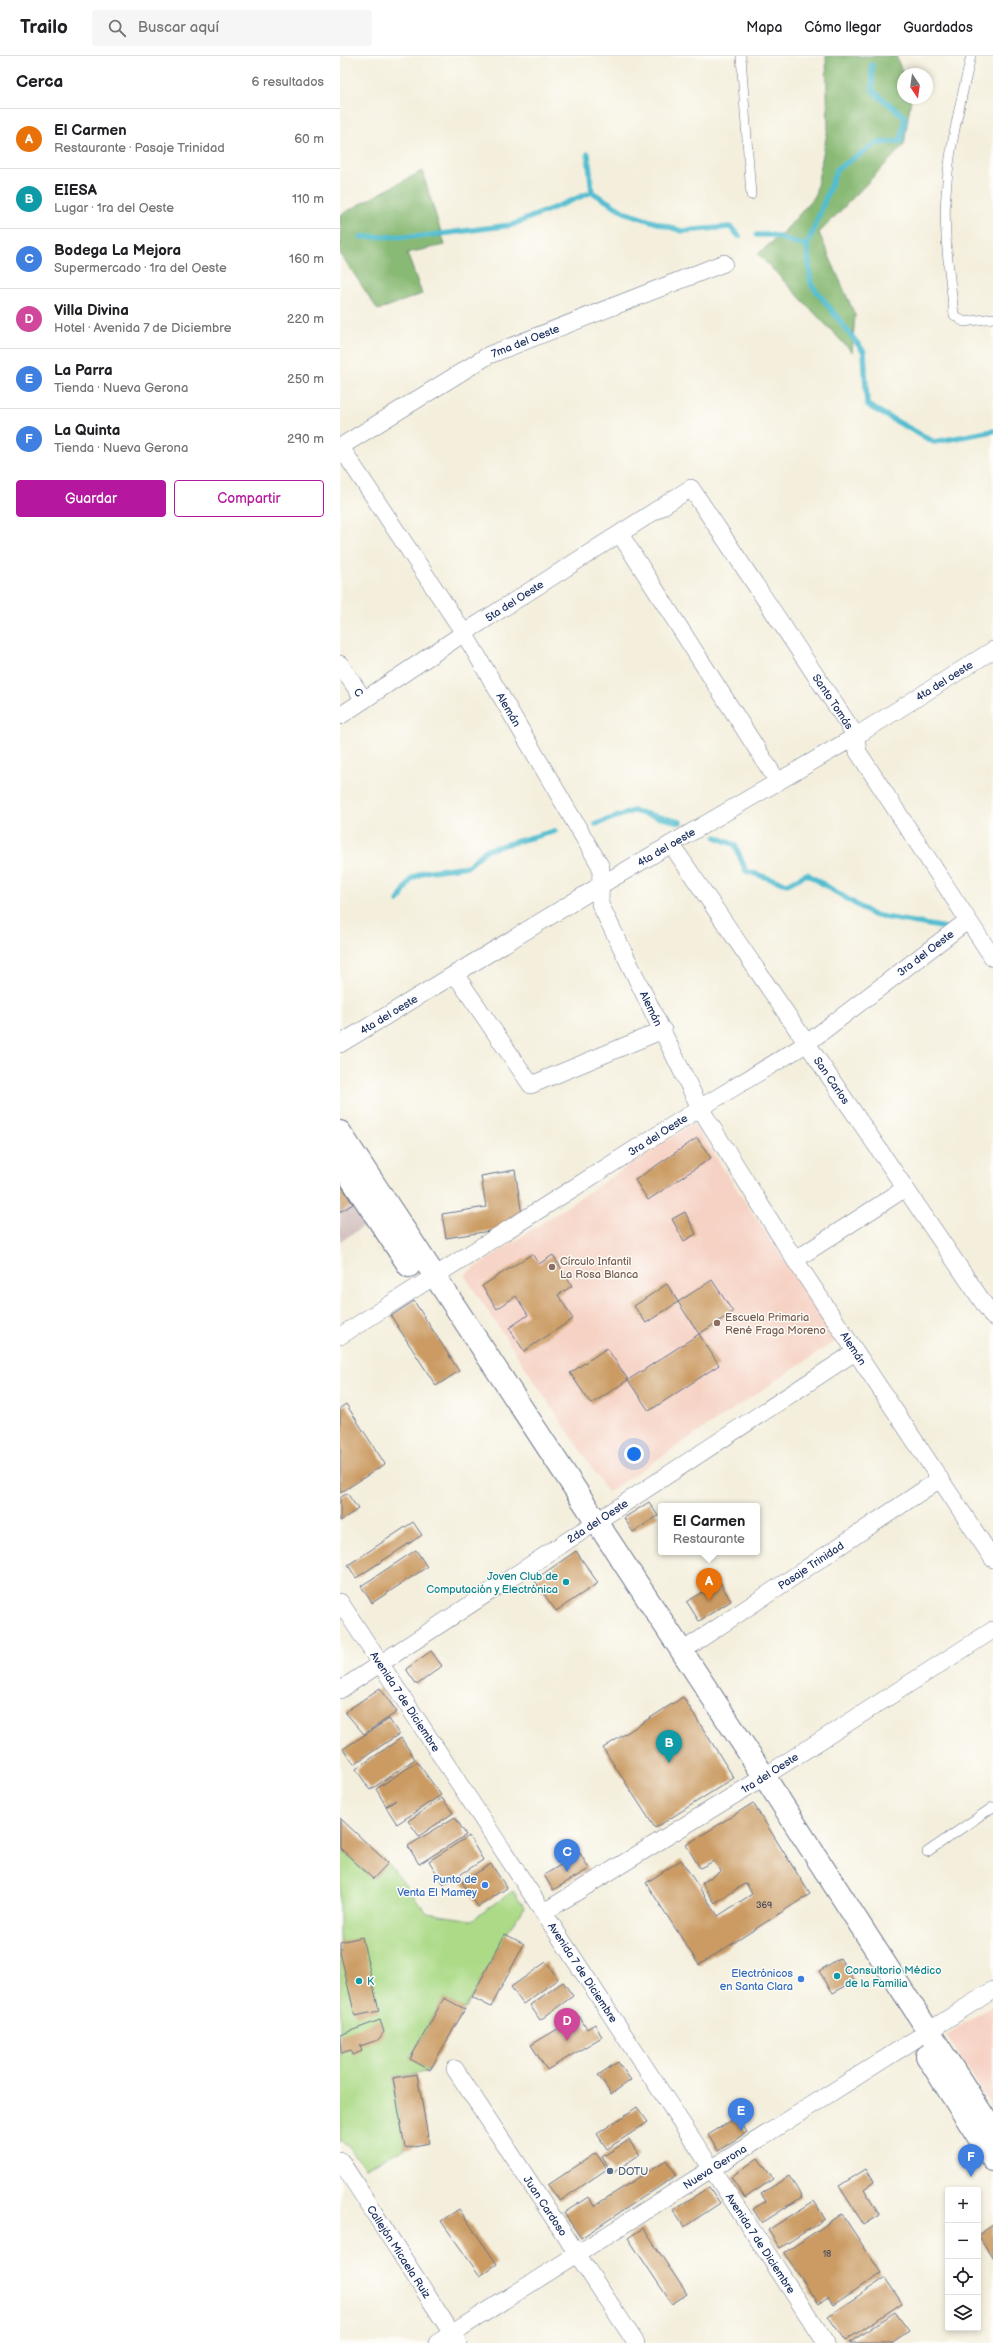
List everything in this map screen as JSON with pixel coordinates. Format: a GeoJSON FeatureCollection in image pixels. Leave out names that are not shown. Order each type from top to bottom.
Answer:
{"type":"FeatureCollection","features":[{"type":"Feature","properties":{"kind":"main road"},"geometry":{"type":"LineString","coordinates":[[340,1132],[428,1281],[759,1779],[923,2034],[993,2131]]}},
{"type":"Feature","properties":{"kind":"main road"},"geometry":{"type":"LineString","coordinates":[[340,1164],[428,1281]]}},
{"type":"Feature","properties":{"kind":"main road"},"geometry":{"type":"LineString","coordinates":[[591,1525],[681,1652],[759,1779]]}},
{"type":"Feature","properties":{"kind":"main road"},"geometry":{"type":"LineString","coordinates":[[923,2034],[993,2160]]}},
{"type":"Feature","properties":{"kind":"street","name":"7ma del Oeste"},"geometry":{"type":"LineString","coordinates":[[340,447],[489,355],[724,263]]}},
{"type":"Feature","properties":{"kind":"street","name":"Alemán"},"geometry":{"type":"LineString","coordinates":[[340,447],[464,632],[601,867],[600,904],[700,1108],[795,1260],[993,1560]]}},
{"type":"Feature","properties":{"kind":"street","name":"5ta del Oeste"},"geometry":{"type":"LineString","coordinates":[[340,716],[464,632],[691,488]]}},
{"type":"Feature","properties":{"kind":"street","name":"Santo Tomás"},"geometry":{"type":"LineString","coordinates":[[691,488],[856,736],[858,752],[967,921],[993,958]]}},
{"type":"Feature","properties":{"kind":"street"},"geometry":{"type":"LineString","coordinates":[[620,534],[778,782]]}},
{"type":"Feature","properties":{"kind":"street","name":"4ta del oeste"},"geometry":{"type":"LineString","coordinates":[[340,1044],[601,885],[856,736],[993,650]]}},
{"type":"Feature","properties":{"kind":"street","name":"C"},"geometry":{"type":"LineString","coordinates":[[340,664],[364,700]]}},
{"type":"Feature","properties":{"kind":"street","name":"San Carlos"},"geometry":{"type":"LineString","coordinates":[[671,844],[904,1189],[993,1317]]}},
{"type":"Feature","properties":{"kind":"street","name":"3ra del Oeste"},"geometry":{"type":"LineString","coordinates":[[340,1336],[700,1108],[806,1044],[967,921]]}},
{"type":"Feature","properties":{"kind":"street"},"geometry":{"type":"LineString","coordinates":[[455,974],[531,1085],[663,1030]]}},
{"type":"Feature","properties":{"kind":"street"},"geometry":{"type":"LineString","coordinates":[[795,1260],[904,1189]]}},
{"type":"Feature","properties":{"kind":"street","name":"2da del Oeste"},"geometry":{"type":"LineString","coordinates":[[340,1690],[855,1352]]}},
{"type":"Feature","properties":{"kind":"street","name":"Pasaje Trinidad"},"geometry":{"type":"LineString","coordinates":[[681,1652],[940,1479]]}},
{"type":"Feature","properties":{"kind":"street","name":"Avenida 7 de Diciembre"},"geometry":{"type":"LineString","coordinates":[[340,1602],[826,2343]]}},
{"type":"Feature","properties":{"kind":"street","name":"1ra del Oeste"},"geometry":{"type":"LineString","coordinates":[[544,1912],[759,1779],[993,1630]]}},
{"type":"Feature","properties":{"kind":"street","name":"Nueva Gerona"},"geometry":{"type":"LineString","coordinates":[[437,2343],[455,2338],[578,2254],[993,1990]]}},
{"type":"Feature","properties":{"kind":"street","name":"Juan Cardoso"},"geometry":{"type":"LineString","coordinates":[[455,2069],[636,2343]]}},
{"type":"Feature","properties":{"kind":"street","name":"Callejón Micaela Ruiz"},"geometry":{"type":"LineString","coordinates":[[340,2160],[455,2338]]}},
{"type":"Feature","properties":{"kind":"lane"},"geometry":{"type":"LineString","coordinates":[[741,56],[751,195]]}},
{"type":"Feature","properties":{"kind":"lane"},"geometry":{"type":"LineString","coordinates":[[971,56],[954,132],[946,194],[948,259],[954,315],[964,322],[993,318]]}},
{"type":"Feature","properties":{"kind":"lane"},"geometry":{"type":"LineString","coordinates":[[927,1852],[993,1807]]}},
{"type":"Feature","properties":{"kind":"shaded area","name":"Escuela Primaria René Fraga Moreno"},"geometry":{"type":"Polygon","coordinates":[[[693,1123],[837,1340],[608,1492],[464,1275],[693,1123]]]}},
{"type":"Feature","properties":{"kind":"shaded area"},"geometry":{"type":"Polygon","coordinates":[[[353,1204],[367,1224],[340,1242],[340,1212],[353,1204]]]}},
{"type":"Feature","properties":{"kind":"shaded area"},"geometry":{"type":"Polygon","coordinates":[[[993,2005],[993,2109],[946,2035],[993,2005]]]}},
{"type":"Feature","properties":{"kind":"green space"},"geometry":{"type":"Polygon","coordinates":[[[826,56],[896,56],[901,68],[897,68],[897,104],[910,104],[904,145],[819,233],[855,315],[852,352],[758,254],[784,232],[815,196],[828,128],[826,56]]]}},
{"type":"Feature","properties":{"kind":"green space"},"geometry":{"type":"Polygon","coordinates":[[[422,171],[445,245],[407,253],[422,294],[378,310],[340,253],[340,215],[422,171]]]}},
{"type":"Feature","properties":{"kind":"green space"},"geometry":{"type":"Polygon","coordinates":[[[340,1848],[373,1879],[388,1863],[427,1913],[472,1920],[513,1891],[524,1907],[501,1942],[465,2009],[444,1998],[410,2058],[430,2070],[393,2078],[405,2148],[365,2168],[347,2145],[340,2142],[340,1848]]]}},
{"type":"Feature","properties":{"kind":"building"},"geometry":{"type":"Polygon","coordinates":[[[697,1138],[711,1158],[648,1200],[635,1180],[697,1138]]]}},
{"type":"Feature","properties":{"kind":"building"},"geometry":{"type":"Polygon","coordinates":[[[515,1170],[522,1215],[496,1230],[446,1238],[442,1214],[486,1207],[481,1176],[515,1170]]]}},
{"type":"Feature","properties":{"kind":"building"},"geometry":{"type":"Polygon","coordinates":[[[340,1183],[353,1204],[340,1212],[340,1183]]]}},
{"type":"Feature","properties":{"kind":"building"},"geometry":{"type":"Polygon","coordinates":[[[685,1212],[696,1234],[684,1241],[672,1219],[685,1212]]]}},
{"type":"Feature","properties":{"kind":"building"},"geometry":{"type":"Polygon","coordinates":[[[532,1254],[539,1264],[553,1255],[572,1286],[558,1295],[573,1319],[524,1351],[509,1328],[528,1315],[516,1296],[497,1309],[482,1286],[532,1254]]]}},
{"type":"Feature","properties":{"kind":"building"},"geometry":{"type":"Polygon","coordinates":[[[712,1280],[733,1312],[699,1334],[678,1302],[712,1280]]]}},
{"type":"Feature","properties":{"kind":"building"},"geometry":{"type":"Polygon","coordinates":[[[667,1284],[678,1302],[646,1323],[634,1306],[667,1284]]]}},
{"type":"Feature","properties":{"kind":"building"},"geometry":{"type":"Polygon","coordinates":[[[414,1301],[459,1371],[436,1386],[391,1316],[414,1301]]]}},
{"type":"Feature","properties":{"kind":"building"},"geometry":{"type":"Polygon","coordinates":[[[699,1334],[719,1365],[649,1411],[628,1380],[699,1334]]]}},
{"type":"Feature","properties":{"kind":"building"},"geometry":{"type":"Polygon","coordinates":[[[607,1348],[628,1380],[591,1404],[570,1373],[607,1348]]]}},
{"type":"Feature","properties":{"kind":"building"},"geometry":{"type":"Polygon","coordinates":[[[346,1404],[385,1464],[340,1493],[340,1408],[346,1404]]]}},
{"type":"Feature","properties":{"kind":"building"},"geometry":{"type":"Polygon","coordinates":[[[347,1493],[358,1509],[340,1521],[340,1498],[347,1493]]]}},
{"type":"Feature","properties":{"kind":"building"},"geometry":{"type":"Polygon","coordinates":[[[649,1502],[658,1516],[633,1532],[624,1518],[649,1502]]]}},
{"type":"Feature","properties":{"kind":"building"},"geometry":{"type":"Polygon","coordinates":[[[413,1522],[422,1535],[356,1578],[348,1565],[413,1522]]]}},
{"type":"Feature","properties":{"kind":"building"},"geometry":{"type":"Polygon","coordinates":[[[416,1550],[427,1567],[372,1603],[361,1586],[416,1550]]]}},
{"type":"Feature","properties":{"kind":"building","name":"Joven Club de Computación y Electrónica"},"geometry":{"type":"Polygon","coordinates":[[[576,1551],[598,1583],[556,1611],[534,1580],[576,1551]]]}},
{"type":"Feature","properties":{"kind":"building"},"geometry":{"type":"Polygon","coordinates":[[[719,1581],[731,1601],[699,1621],[687,1602],[719,1581]]]}},
{"type":"Feature","properties":{"kind":"building"},"geometry":{"type":"Polygon","coordinates":[[[431,1651],[442,1666],[417,1685],[406,1669],[431,1651]]]}},
{"type":"Feature","properties":{"kind":"building"},"geometry":{"type":"Polygon","coordinates":[[[380,1688],[397,1712],[364,1734],[345,1712],[380,1688]]]}},
{"type":"Feature","properties":{"kind":"building"},"geometry":{"type":"Polygon","coordinates":[[[683,1697],[734,1778],[655,1828],[603,1748],[683,1697]]]}},
{"type":"Feature","properties":{"kind":"building"},"geometry":{"type":"Polygon","coordinates":[[[389,1719],[399,1734],[354,1764],[343,1749],[389,1719]]]}},
{"type":"Feature","properties":{"kind":"building"},"geometry":{"type":"Polygon","coordinates":[[[401,1738],[415,1759],[370,1790],[356,1769],[401,1738]]]}},
{"type":"Feature","properties":{"kind":"building"},"geometry":{"type":"Polygon","coordinates":[[[417,1762],[441,1795],[397,1824],[386,1807],[396,1800],[386,1806],[376,1789],[417,1762]]]}},
{"type":"Feature","properties":{"kind":"building"},"geometry":{"type":"Polygon","coordinates":[[[442,1798],[453,1813],[419,1836],[408,1821],[442,1798]]]}},
{"type":"Feature","properties":{"kind":"building"},"geometry":{"type":"Polygon","coordinates":[[[753,1803],[810,1894],[699,1965],[646,1883],[681,1860],[718,1916],[752,1894],[746,1883],[715,1903],[702,1883],[721,1871],[714,1861],[700,1868],[686,1845],[753,1803]]]}},
{"type":"Feature","properties":{"kind":"building"},"geometry":{"type":"Polygon","coordinates":[[[455,1817],[466,1835],[419,1864],[408,1846],[455,1817]]]}},
{"type":"Feature","properties":{"kind":"building"},"geometry":{"type":"Polygon","coordinates":[[[340,1818],[388,1863],[373,1879],[340,1848],[340,1818]]]}},
{"type":"Feature","properties":{"kind":"building"},"geometry":{"type":"Polygon","coordinates":[[[469,1836],[483,1860],[444,1885],[429,1861],[469,1836]]]}},
{"type":"Feature","properties":{"kind":"building"},"geometry":{"type":"Polygon","coordinates":[[[580,1853],[589,1869],[553,1890],[544,1875],[580,1853]]]}},
{"type":"Feature","properties":{"kind":"building","name":"Punto de Venta El Mamey"},"geometry":{"type":"Polygon","coordinates":[[[491,1864],[507,1888],[478,1907],[462,1882],[491,1864]]]}},
{"type":"Feature","properties":{"kind":"building"},"geometry":{"type":"Polygon","coordinates":[[[505,1934],[524,1944],[491,2007],[472,1997],[505,1934]]]}},
{"type":"Feature","properties":{"kind":"building","name":"K"},"geometry":{"type":"Polygon","coordinates":[[[362,1937],[379,2011],[355,2016],[340,1952],[340,1942],[362,1937]]]}},
{"type":"Feature","properties":{"kind":"building","name":"Consultorio Médico de la Familia"},"geometry":{"type":"Polygon","coordinates":[[[840,1958],[855,1981],[833,1993],[819,1971],[840,1958]]]}},
{"type":"Feature","properties":{"kind":"building"},"geometry":{"type":"Polygon","coordinates":[[[546,1962],[558,1979],[523,2004],[511,1987],[546,1962]]]}},
{"type":"Feature","properties":{"kind":"building"},"geometry":{"type":"Polygon","coordinates":[[[563,1982],[573,1996],[540,2020],[530,2005],[563,1982]]]}},
{"type":"Feature","properties":{"kind":"building"},"geometry":{"type":"Polygon","coordinates":[[[444,1998],[465,2009],[430,2070],[410,2059],[444,1998]]]}},
{"type":"Feature","properties":{"kind":"building"},"geometry":{"type":"Polygon","coordinates":[[[579,2016],[587,2029],[595,2024],[602,2037],[547,2070],[531,2045],[579,2016]]]}},
{"type":"Feature","properties":{"kind":"building"},"geometry":{"type":"Polygon","coordinates":[[[380,2020],[384,2032],[378,2040],[360,2046],[362,2051],[353,2055],[351,2050],[341,2053],[340,2035],[380,2020]]]}},
{"type":"Feature","properties":{"kind":"building"},"geometry":{"type":"Polygon","coordinates":[[[618,2062],[631,2080],[611,2094],[598,2075],[618,2062]]]}},
{"type":"Feature","properties":{"kind":"building"},"geometry":{"type":"Polygon","coordinates":[[[417,2074],[429,2143],[405,2148],[393,2078],[417,2074]]]}},
{"type":"Feature","properties":{"kind":"building"},"geometry":{"type":"Polygon","coordinates":[[[637,2107],[648,2122],[607,2149],[597,2134],[637,2107]]]}},
{"type":"Feature","properties":{"kind":"building"},"geometry":{"type":"Polygon","coordinates":[[[737,2117],[747,2132],[718,2151],[708,2135],[737,2117]]]}},
{"type":"Feature","properties":{"kind":"building"},"geometry":{"type":"Polygon","coordinates":[[[629,2140],[639,2155],[612,2173],[602,2157],[629,2140]]]}},
{"type":"Feature","properties":{"kind":"building"},"geometry":{"type":"Polygon","coordinates":[[[596,2153],[607,2169],[560,2201],[548,2185],[596,2153]]]}},
{"type":"Feature","properties":{"kind":"building"},"geometry":{"type":"Polygon","coordinates":[[[758,2158],[773,2179],[745,2198],[731,2177],[758,2158]]]}},
{"type":"Feature","properties":{"kind":"building"},"geometry":{"type":"Polygon","coordinates":[[[666,2160],[677,2175],[581,2238],[564,2213],[588,2197],[594,2206],[666,2160]]]}},
{"type":"Feature","properties":{"kind":"building"},"geometry":{"type":"Polygon","coordinates":[[[866,2169],[874,2182],[864,2189],[880,2215],[864,2225],[839,2186],[866,2169]]]}},
{"type":"Feature","properties":{"kind":"building"},"geometry":{"type":"Polygon","coordinates":[[[789,2176],[802,2197],[762,2223],[753,2209],[766,2201],[761,2194],[789,2176]]]}},
{"type":"Feature","properties":{"kind":"building"},"geometry":{"type":"Polygon","coordinates":[[[709,2187],[720,2203],[684,2227],[673,2210],[709,2187]]]}},
{"type":"Feature","properties":{"kind":"building"},"geometry":{"type":"Polygon","coordinates":[[[814,2201],[825,2219],[780,2248],[768,2230],[814,2201]]]}},
{"type":"Feature","properties":{"kind":"building"},"geometry":{"type":"Polygon","coordinates":[[[459,2209],[497,2264],[480,2276],[441,2221],[459,2209]]]}},
{"type":"Feature","properties":{"kind":"building"},"geometry":{"type":"Polygon","coordinates":[[[842,2214],[881,2273],[833,2305],[828,2298],[819,2304],[784,2253],[842,2214]]]}},
{"type":"Feature","properties":{"kind":"building"},"geometry":{"type":"Polygon","coordinates":[[[993,2225],[993,2258],[981,2240],[981,2233],[993,2225]]]}},
{"type":"Feature","properties":{"kind":"building"},"geometry":{"type":"Polygon","coordinates":[[[643,2228],[687,2294],[672,2304],[628,2238],[643,2228]]]}},
{"type":"Feature","properties":{"kind":"building"},"geometry":{"type":"Polygon","coordinates":[[[885,2278],[902,2303],[845,2341],[828,2316],[885,2278]]]}},
{"type":"Feature","properties":{"kind":"building"},"geometry":{"type":"Polygon","coordinates":[[[895,2312],[909,2331],[894,2341],[895,2343],[849,2343],[895,2312]]]}},
{"type":"Feature","properties":{"kind":"waterway"},"geometry":{"type":"LineString","coordinates":[[872,65],[873,91],[905,117],[901,141],[877,143],[837,169],[807,246],[811,284],[864,352],[867,405],[934,442],[993,431]]}},
{"type":"Feature","properties":{"kind":"waterway"},"geometry":{"type":"LineString","coordinates":[[588,154],[592,192]]}},
{"type":"Feature","properties":{"kind":"waterway"},"geometry":{"type":"LineString","coordinates":[[361,237],[424,236],[512,225],[592,192],[626,213],[682,231],[730,227],[739,236]]}},
{"type":"Feature","properties":{"kind":"waterway"},"geometry":{"type":"LineString","coordinates":[[757,235],[771,235],[807,246]]}},
{"type":"Feature","properties":{"kind":"waterway"},"geometry":{"type":"LineString","coordinates":[[596,824],[633,811],[680,822]]}},
{"type":"Feature","properties":{"kind":"waterway"},"geometry":{"type":"LineString","coordinates":[[398,901],[411,879],[424,872],[468,866],[486,850],[555,831]]}},
{"type":"Feature","properties":{"kind":"waterway"},"geometry":{"type":"LineString","coordinates":[[716,837],[735,845],[746,871],[787,884],[807,874],[873,915],[946,928]]}},
{"type":"Feature","properties":{"kind":"place","name":"Círculo Infantil La Rosa Blanca"},"geometry":{"type":"Point","coordinates":[552,1267]}},
{"type":"Feature","properties":{"kind":"place","name":"Escuela Primaria René Fraga Moreno"},"geometry":{"type":"Point","coordinates":[717,1323]}},
{"type":"Feature","properties":{"kind":"place","name":"Joven Club de Computación y Electrónica"},"geometry":{"type":"Point","coordinates":[566,1582]}},
{"type":"Feature","properties":{"kind":"place","name":"El Carmen"},"geometry":{"type":"Point","coordinates":[709,1601]}},
{"type":"Feature","properties":{"kind":"place","name":"EIESA"},"geometry":{"type":"Point","coordinates":[669,1763]}},
{"type":"Feature","properties":{"kind":"place","name":"Bodega La Mejora"},"geometry":{"type":"Point","coordinates":[567,1872]}},
{"type":"Feature","properties":{"kind":"place","name":"Punto de Venta El Mamey"},"geometry":{"type":"Point","coordinates":[485,1885]}},
{"type":"Feature","properties":{"kind":"place","name":"Consultorio Médico de la Familia"},"geometry":{"type":"Point","coordinates":[837,1976]}},
{"type":"Feature","properties":{"kind":"place","name":"Electrónicos en Santa Clara"},"geometry":{"type":"Point","coordinates":[801,1979]}},
{"type":"Feature","properties":{"kind":"place","name":"K"},"geometry":{"type":"Point","coordinates":[359,1981]}},
{"type":"Feature","properties":{"kind":"place","name":"Villa Divina"},"geometry":{"type":"Point","coordinates":[567,2041]}},
{"type":"Feature","properties":{"kind":"place","name":"La Parra"},"geometry":{"type":"Point","coordinates":[741,2131]}},
{"type":"Feature","properties":{"kind":"place","name":"DOTU"},"geometry":{"type":"Point","coordinates":[610,2171]}},
{"type":"Feature","properties":{"kind":"place","name":"La Quinta"},"geometry":{"type":"Point","coordinates":[971,2177]}}]}
